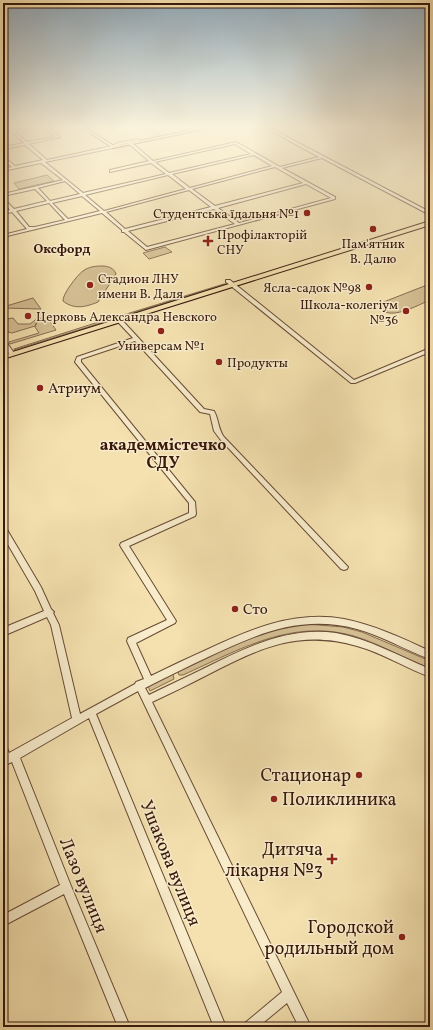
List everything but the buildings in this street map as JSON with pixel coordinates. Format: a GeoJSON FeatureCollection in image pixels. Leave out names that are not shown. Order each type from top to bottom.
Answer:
{"type":"FeatureCollection","features":[{"type":"Feature","properties":{"kind":"main road"},"geometry":{"type":"LineString","coordinates":[[3,357],[8,351],[117,318],[430,218]]}},
{"type":"Feature","properties":{"kind":"main road"},"geometry":{"type":"LineString","coordinates":[[230,282],[430,223]]}},
{"type":"Feature","properties":{"kind":"street"},"geometry":{"type":"LineString","coordinates":[[60,175],[123,231],[146,249],[334,198],[293,175]]}},
{"type":"Feature","properties":{"kind":"street"},"geometry":{"type":"LineString","coordinates":[[3,213],[165,175]]}},
{"type":"Feature","properties":{"kind":"street"},"geometry":{"type":"LineString","coordinates":[[171,175],[238,224]]}},
{"type":"Feature","properties":{"kind":"street"},"geometry":{"type":"LineString","coordinates":[[3,236],[103,212],[241,175]]}},
{"type":"Feature","properties":{"kind":"street"},"geometry":{"type":"LineString","coordinates":[[356,175],[430,214]]}},
{"type":"Feature","properties":{"kind":"street"},"geometry":{"type":"LineString","coordinates":[[365,175],[430,209]]}},
{"type":"Feature","properties":{"kind":"street"},"geometry":{"type":"LineString","coordinates":[[3,195],[66,180]]}},
{"type":"Feature","properties":{"kind":"street"},"geometry":{"type":"LineString","coordinates":[[123,231],[308,183]]}},
{"type":"Feature","properties":{"kind":"street"},"geometry":{"type":"LineString","coordinates":[[36,188],[67,220]]}},
{"type":"Feature","properties":{"kind":"street"},"geometry":{"type":"LineString","coordinates":[[3,199],[28,228],[35,228]]}},
{"type":"Feature","properties":{"kind":"street"},"geometry":{"type":"LineString","coordinates":[[230,282],[354,382],[430,350]]}},
{"type":"Feature","properties":{"kind":"street"},"geometry":{"type":"LineString","coordinates":[[117,318],[202,412],[212,412],[215,430],[344,567]]}},
{"type":"Feature","properties":{"kind":"street"},"geometry":{"type":"LineString","coordinates":[[135,339],[79,358],[78,362],[192,502],[193,514],[124,545],[172,622],[131,641],[149,680]]}},
{"type":"Feature","properties":{"kind":"street"},"geometry":{"type":"LineString","coordinates":[[3,341],[8,351]]}},
{"type":"Feature","properties":{"kind":"street"},"geometry":{"type":"LineString","coordinates":[[4,535],[38,589],[56,625],[77,720]]}},
{"type":"Feature","properties":{"kind":"street"},"geometry":{"type":"LineString","coordinates":[[3,632],[50,612]]}},
{"type":"Feature","properties":{"kind":"street"},"geometry":{"type":"LineString","coordinates":[[8,758],[46,740],[77,720],[139,685],[257,630],[296,622],[331,621],[359,626],[430,655]]}},
{"type":"Feature","properties":{"kind":"street"},"geometry":{"type":"LineString","coordinates":[[146,701],[253,649],[276,640],[296,636],[314,635],[336,637],[358,642],[430,673]]}},
{"type":"Feature","properties":{"kind":"street"},"geometry":{"type":"LineString","coordinates":[[139,685],[305,1027]]}},
{"type":"Feature","properties":{"kind":"street","name":"Ушакова вулиця"},"geometry":{"type":"LineString","coordinates":[[91,712],[220,1027]]}},
{"type":"Feature","properties":{"kind":"street","name":"Лазо вулиця"},"geometry":{"type":"LineString","coordinates":[[3,749],[66,887],[124,1027]]}},
{"type":"Feature","properties":{"kind":"street"},"geometry":{"type":"LineString","coordinates":[[3,921],[66,887]]}},
{"type":"Feature","properties":{"kind":"street"},"geometry":{"type":"LineString","coordinates":[[249,1027],[288,994]]}},
{"type":"Feature","properties":{"kind":"shaded area"},"geometry":{"type":"Polygon","coordinates":[[[47,175],[54,181],[19,189],[14,183],[47,175]]]}},
{"type":"Feature","properties":{"kind":"shaded area"},"geometry":{"type":"Polygon","coordinates":[[[165,247],[172,252],[149,259],[143,253],[165,247]]]}},
{"type":"Feature","properties":{"kind":"shaded area","name":"Стадион ЛНУ имени В. Даля"},"geometry":{"type":"Polygon","coordinates":[[[106,266],[114,270],[116,274],[98,302],[76,307],[63,301],[67,290],[80,273],[89,268],[106,266]]]}},
{"type":"Feature","properties":{"kind":"shaded area"},"geometry":{"type":"Polygon","coordinates":[[[226,284],[120,317],[120,316],[226,284]]]}},
{"type":"Feature","properties":{"kind":"shaded area"},"geometry":{"type":"Polygon","coordinates":[[[430,285],[430,300],[395,313],[383,311],[379,306],[381,303],[430,285]]]}},
{"type":"Feature","properties":{"kind":"shaded area"},"geometry":{"type":"Polygon","coordinates":[[[33,298],[41,309],[3,308],[3,307],[33,298]]]}},
{"type":"Feature","properties":{"kind":"shaded area"},"geometry":{"type":"Polygon","coordinates":[[[13,318],[18,324],[30,324],[38,318],[35,326],[12,333],[8,332],[3,326],[6,319],[13,318]]]}},
{"type":"Feature","properties":{"kind":"shaded area"},"geometry":{"type":"Polygon","coordinates":[[[39,318],[47,320],[56,330],[10,344],[9,342],[39,333],[35,327],[39,318]]]}},
{"type":"Feature","properties":{"kind":"shaded area"},"geometry":{"type":"Polygon","coordinates":[[[111,318],[114,319],[14,350],[14,349],[111,318]]]}},
{"type":"Feature","properties":{"kind":"shaded area"},"geometry":{"type":"Polygon","coordinates":[[[307,624],[343,627],[362,632],[430,661],[430,668],[357,637],[333,632],[311,631],[267,639],[183,675],[179,675],[178,673],[180,669],[242,641],[274,630],[307,624]]]}},
{"type":"Feature","properties":{"kind":"shaded area"},"geometry":{"type":"Polygon","coordinates":[[[169,674],[173,674],[174,679],[150,691],[148,686],[169,674]]]}},
{"type":"Feature","properties":{"kind":"place","name":"Студентська їдальня №1"},"geometry":{"type":"Point","coordinates":[307,213]}},
{"type":"Feature","properties":{"kind":"place","name":"Пам'ятник В. Далю"},"geometry":{"type":"Point","coordinates":[373,229]}},
{"type":"Feature","properties":{"kind":"place","name":"Профілакторій СНУ"},"geometry":{"type":"Point","coordinates":[208,241]}},
{"type":"Feature","properties":{"kind":"place","name":"Стадион ЛНУ имени В. Даля"},"geometry":{"type":"Point","coordinates":[90,285]}},
{"type":"Feature","properties":{"kind":"place","name":"Ясла-садок №98"},"geometry":{"type":"Point","coordinates":[369,287]}},
{"type":"Feature","properties":{"kind":"place","name":"Школа-колегіум №36"},"geometry":{"type":"Point","coordinates":[406,311]}},
{"type":"Feature","properties":{"kind":"place","name":"Церковь Александра Невского"},"geometry":{"type":"Point","coordinates":[28,316]}},
{"type":"Feature","properties":{"kind":"place","name":"Универсам №1"},"geometry":{"type":"Point","coordinates":[161,331]}},
{"type":"Feature","properties":{"kind":"place","name":"Продукты"},"geometry":{"type":"Point","coordinates":[219,362]}},
{"type":"Feature","properties":{"kind":"place","name":"Атриум"},"geometry":{"type":"Point","coordinates":[40,388]}},
{"type":"Feature","properties":{"kind":"place","name":"Сто"},"geometry":{"type":"Point","coordinates":[235,609]}},
{"type":"Feature","properties":{"kind":"place","name":"Стационар"},"geometry":{"type":"Point","coordinates":[359,775]}},
{"type":"Feature","properties":{"kind":"place","name":"Поликлиника"},"geometry":{"type":"Point","coordinates":[274,799]}},
{"type":"Feature","properties":{"kind":"place","name":"Дитяча лікарня №3"},"geometry":{"type":"Point","coordinates":[332,859]}},
{"type":"Feature","properties":{"kind":"place","name":"Городской родильный дом"},"geometry":{"type":"Point","coordinates":[402,937]}},
{"type":"Feature","properties":{"kind":"district","name":"Оксфорд"},"geometry":{"type":"Point","coordinates":[62,248]}},
{"type":"Feature","properties":{"kind":"district","name":"академмістечко СДУ"},"geometry":{"type":"Point","coordinates":[163,453]}}]}
